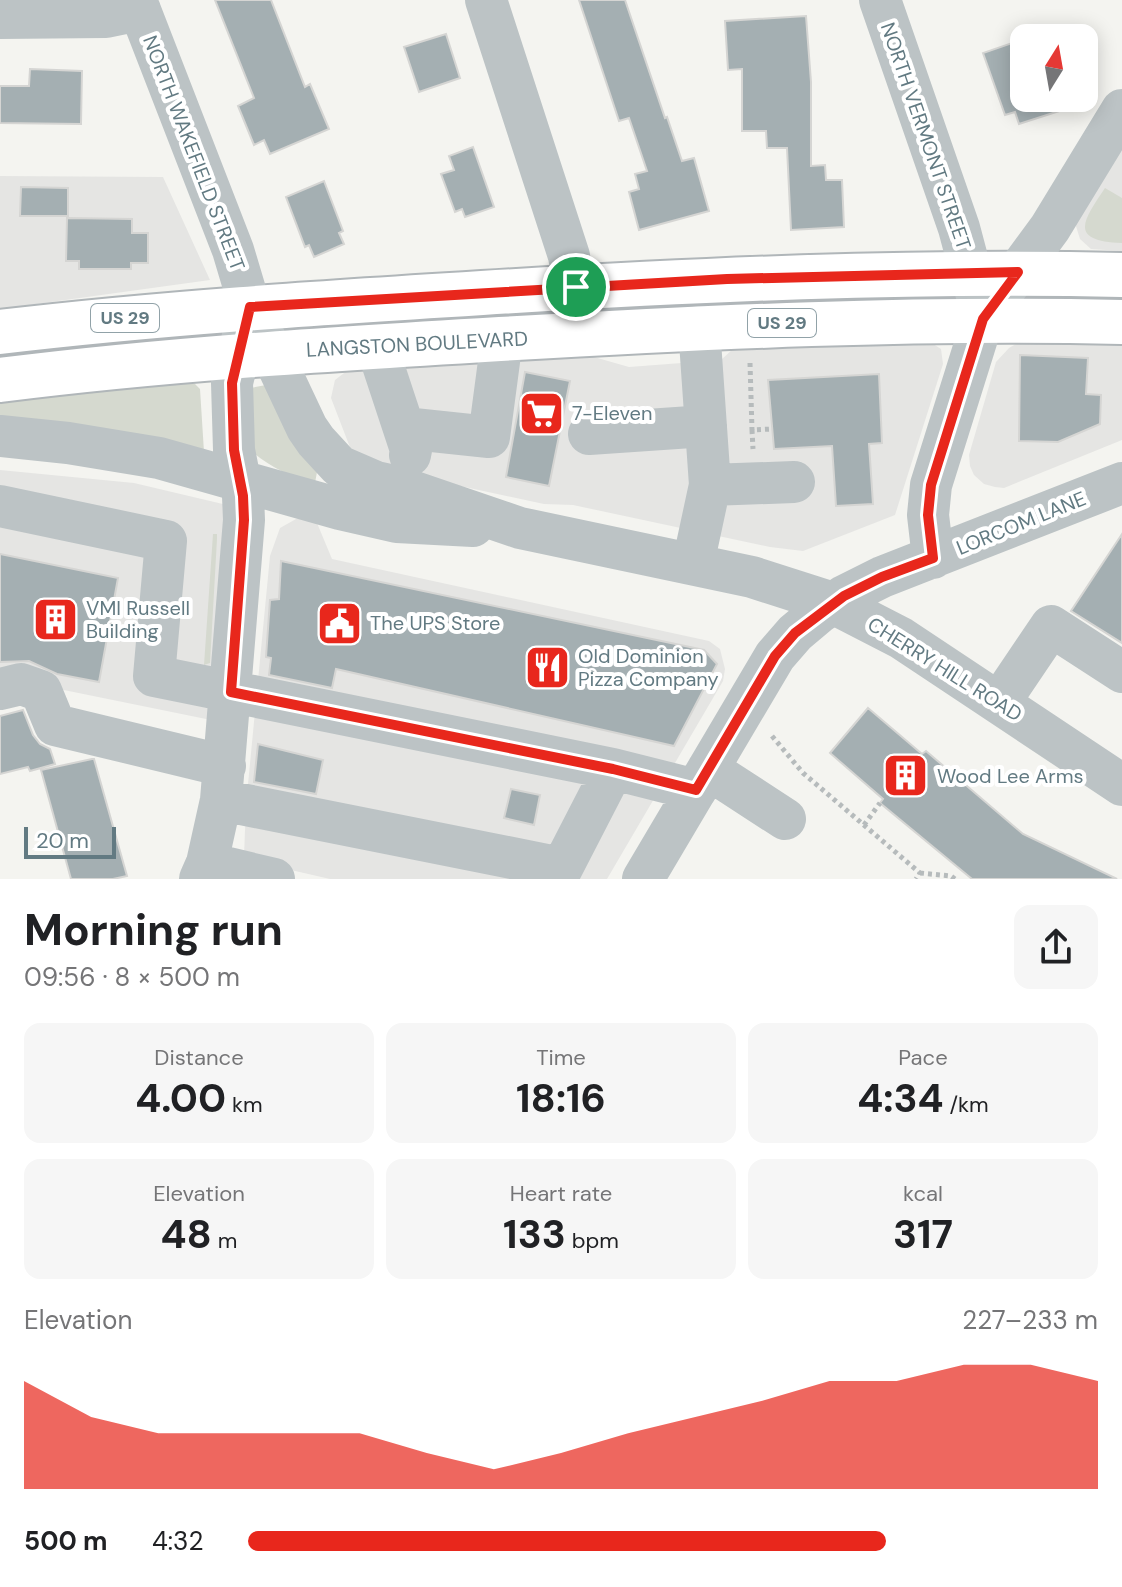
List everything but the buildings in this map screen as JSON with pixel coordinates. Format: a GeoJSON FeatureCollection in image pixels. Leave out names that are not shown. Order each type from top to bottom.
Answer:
{"type":"FeatureCollection","features":[{"type":"Feature","properties":{"kind":"main road","name":"US 29"},"geometry":{"type":"LineString","coordinates":[[0,332],[250,307],[576,287],[971,272],[1122,275]]}},
{"type":"Feature","properties":{"kind":"main road","name":"LANGSTON BOULEVARD"},"geometry":{"type":"LineString","coordinates":[[0,380],[256,354],[699,327],[983,319],[1122,322]]}},
{"type":"Feature","properties":{"kind":"street"},"geometry":{"type":"LineString","coordinates":[[486,0],[564,239],[576,287],[582,334]]}},
{"type":"Feature","properties":{"kind":"street","name":"NORTH VERMONT STREET"},"geometry":{"type":"LineString","coordinates":[[880,0],[959,228],[983,319]]}},
{"type":"Feature","properties":{"kind":"street"},"geometry":{"type":"LineString","coordinates":[[0,18],[106,17],[138,5]]}},
{"type":"Feature","properties":{"kind":"street","name":"NORTH WAKEFIELD STREET"},"geometry":{"type":"LineString","coordinates":[[138,5],[233,250],[250,307]]}},
{"type":"Feature","properties":{"kind":"street"},"geometry":{"type":"LineString","coordinates":[[933,558],[928,515],[931,485],[983,319],[1050,228],[1122,110]]}},
{"type":"Feature","properties":{"kind":"street"},"geometry":{"type":"LineString","coordinates":[[250,307],[256,354],[232,383],[234,450],[244,520],[231,692],[223,783],[203,871],[274,879]]}},
{"type":"Feature","properties":{"kind":"street"},"geometry":{"type":"LineString","coordinates":[[693,564],[710,485],[699,327]]}},
{"type":"Feature","properties":{"kind":"street"},"geometry":{"type":"LineString","coordinates":[[404,428],[489,437],[502,339]]}},
{"type":"Feature","properties":{"kind":"street"},"geometry":{"type":"LineString","coordinates":[[377,347],[411,450],[403,488]]}},
{"type":"Feature","properties":{"kind":"street","name":"CHERRY HILL ROAD"},"geometry":{"type":"LineString","coordinates":[[256,354],[327,454],[353,473],[520,528],[765,580],[833,603],[901,638],[1122,785]]}},
{"type":"Feature","properties":{"kind":"street"},"geometry":{"type":"LineString","coordinates":[[589,434],[706,426]]}},
{"type":"Feature","properties":{"kind":"street","name":"CHERRY HILL ROAD"},"geometry":{"type":"LineString","coordinates":[[0,436],[145,455],[397,522],[520,528]]}},
{"type":"Feature","properties":{"kind":"street"},"geometry":{"type":"LineString","coordinates":[[710,485],[794,482]]}},
{"type":"Feature","properties":{"kind":"street","name":"LORCOM LANE"},"geometry":{"type":"LineString","coordinates":[[643,879],[775,656],[795,633],[833,603],[882,577],[1119,488]]}},
{"type":"Feature","properties":{"kind":"street"},"geometry":{"type":"LineString","coordinates":[[0,506],[166,541],[154,676],[613,769],[702,780],[785,819]]}},
{"type":"Feature","properties":{"kind":"street"},"geometry":{"type":"LineString","coordinates":[[999,703],[1051,626],[1122,672]]}},
{"type":"Feature","properties":{"kind":"street"},"geometry":{"type":"LineString","coordinates":[[0,689],[21,684],[41,691],[55,725],[223,783],[562,868],[613,769]]}},
{"type":"Feature","properties":{"kind":"path"},"geometry":{"type":"LineString","coordinates":[[750,354],[752,430],[772,429]]}},
{"type":"Feature","properties":{"kind":"path"},"geometry":{"type":"LineString","coordinates":[[772,736],[803,773],[918,876],[951,876],[955,879]]}},
{"type":"Feature","properties":{"kind":"path"},"geometry":{"type":"LineString","coordinates":[[864,825],[880,803]]}},
{"type":"Feature","properties":{"kind":"shaded area"},"geometry":{"type":"Polygon","coordinates":[[[1122,141],[1122,251],[1091,249],[1080,239],[1075,223],[1122,141]]]}},
{"type":"Feature","properties":{"kind":"shaded area"},"geometry":{"type":"Polygon","coordinates":[[[0,176],[163,177],[210,280],[0,309],[0,176]]]}},
{"type":"Feature","properties":{"kind":"shaded area"},"geometry":{"type":"Polygon","coordinates":[[[1105,188],[1122,198],[1122,243],[1093,238],[1085,227],[1086,219],[1105,188]]]}},
{"type":"Feature","properties":{"kind":"shaded area"},"geometry":{"type":"Polygon","coordinates":[[[1021,341],[1122,343],[1122,440],[1004,488],[995,487],[984,484],[974,475],[969,455],[996,362],[1021,341]]]}},
{"type":"Feature","properties":{"kind":"shaded area"},"geometry":{"type":"Polygon","coordinates":[[[930,342],[941,349],[943,364],[895,515],[803,551],[770,547],[573,505],[544,504],[372,467],[351,450],[331,398],[335,380],[348,370],[587,355],[629,367],[721,360],[734,348],[930,342]]]}},
{"type":"Feature","properties":{"kind":"shaded area"},"geometry":{"type":"Polygon","coordinates":[[[195,384],[200,389],[204,452],[0,426],[0,401],[195,384]]]}},
{"type":"Feature","properties":{"kind":"shaded area"},"geometry":{"type":"Polygon","coordinates":[[[266,385],[317,472],[315,483],[279,470],[248,448],[245,389],[266,385]]]}},
{"type":"Feature","properties":{"kind":"shaded area"},"geometry":{"type":"Polygon","coordinates":[[[0,470],[134,483],[227,505],[211,720],[0,677],[0,470]]]}},
{"type":"Feature","properties":{"kind":"shaded area"},"geometry":{"type":"Polygon","coordinates":[[[308,518],[317,523],[332,559],[709,641],[720,649],[725,669],[723,681],[607,879],[330,879],[252,861],[244,856],[246,805],[270,556],[280,528],[296,519],[308,518]]]}},
{"type":"Feature","properties":{"kind":"shaded area"},"geometry":{"type":"Polygon","coordinates":[[[213,534],[217,534],[217,539],[210,663],[204,665],[213,534]]]}},
{"type":"Feature","properties":{"kind":"place","name":"7-Eleven"},"geometry":{"type":"Point","coordinates":[541,413]}},
{"type":"Feature","properties":{"kind":"place","name":"VMI Russell Building"},"geometry":{"type":"Point","coordinates":[55,620]}},
{"type":"Feature","properties":{"kind":"place","name":"The UPS Store"},"geometry":{"type":"Point","coordinates":[339,623]}},
{"type":"Feature","properties":{"kind":"place","name":"Old Dominion Pizza Company"},"geometry":{"type":"Point","coordinates":[547,667]}},
{"type":"Feature","properties":{"kind":"place","name":"Wood Lee Arms"},"geometry":{"type":"Point","coordinates":[906,776]}},
{"type":"Feature","properties":{"kind":"route"},"geometry":{"type":"LineString","coordinates":[[1018,272],[983,319],[931,485],[928,529],[933,558],[862,586],[820,612],[795,633],[775,656],[696,790],[613,769],[231,692],[244,520],[243,496],[234,450],[232,383],[250,307],[576,287],[810,276],[1018,272]]}}]}
